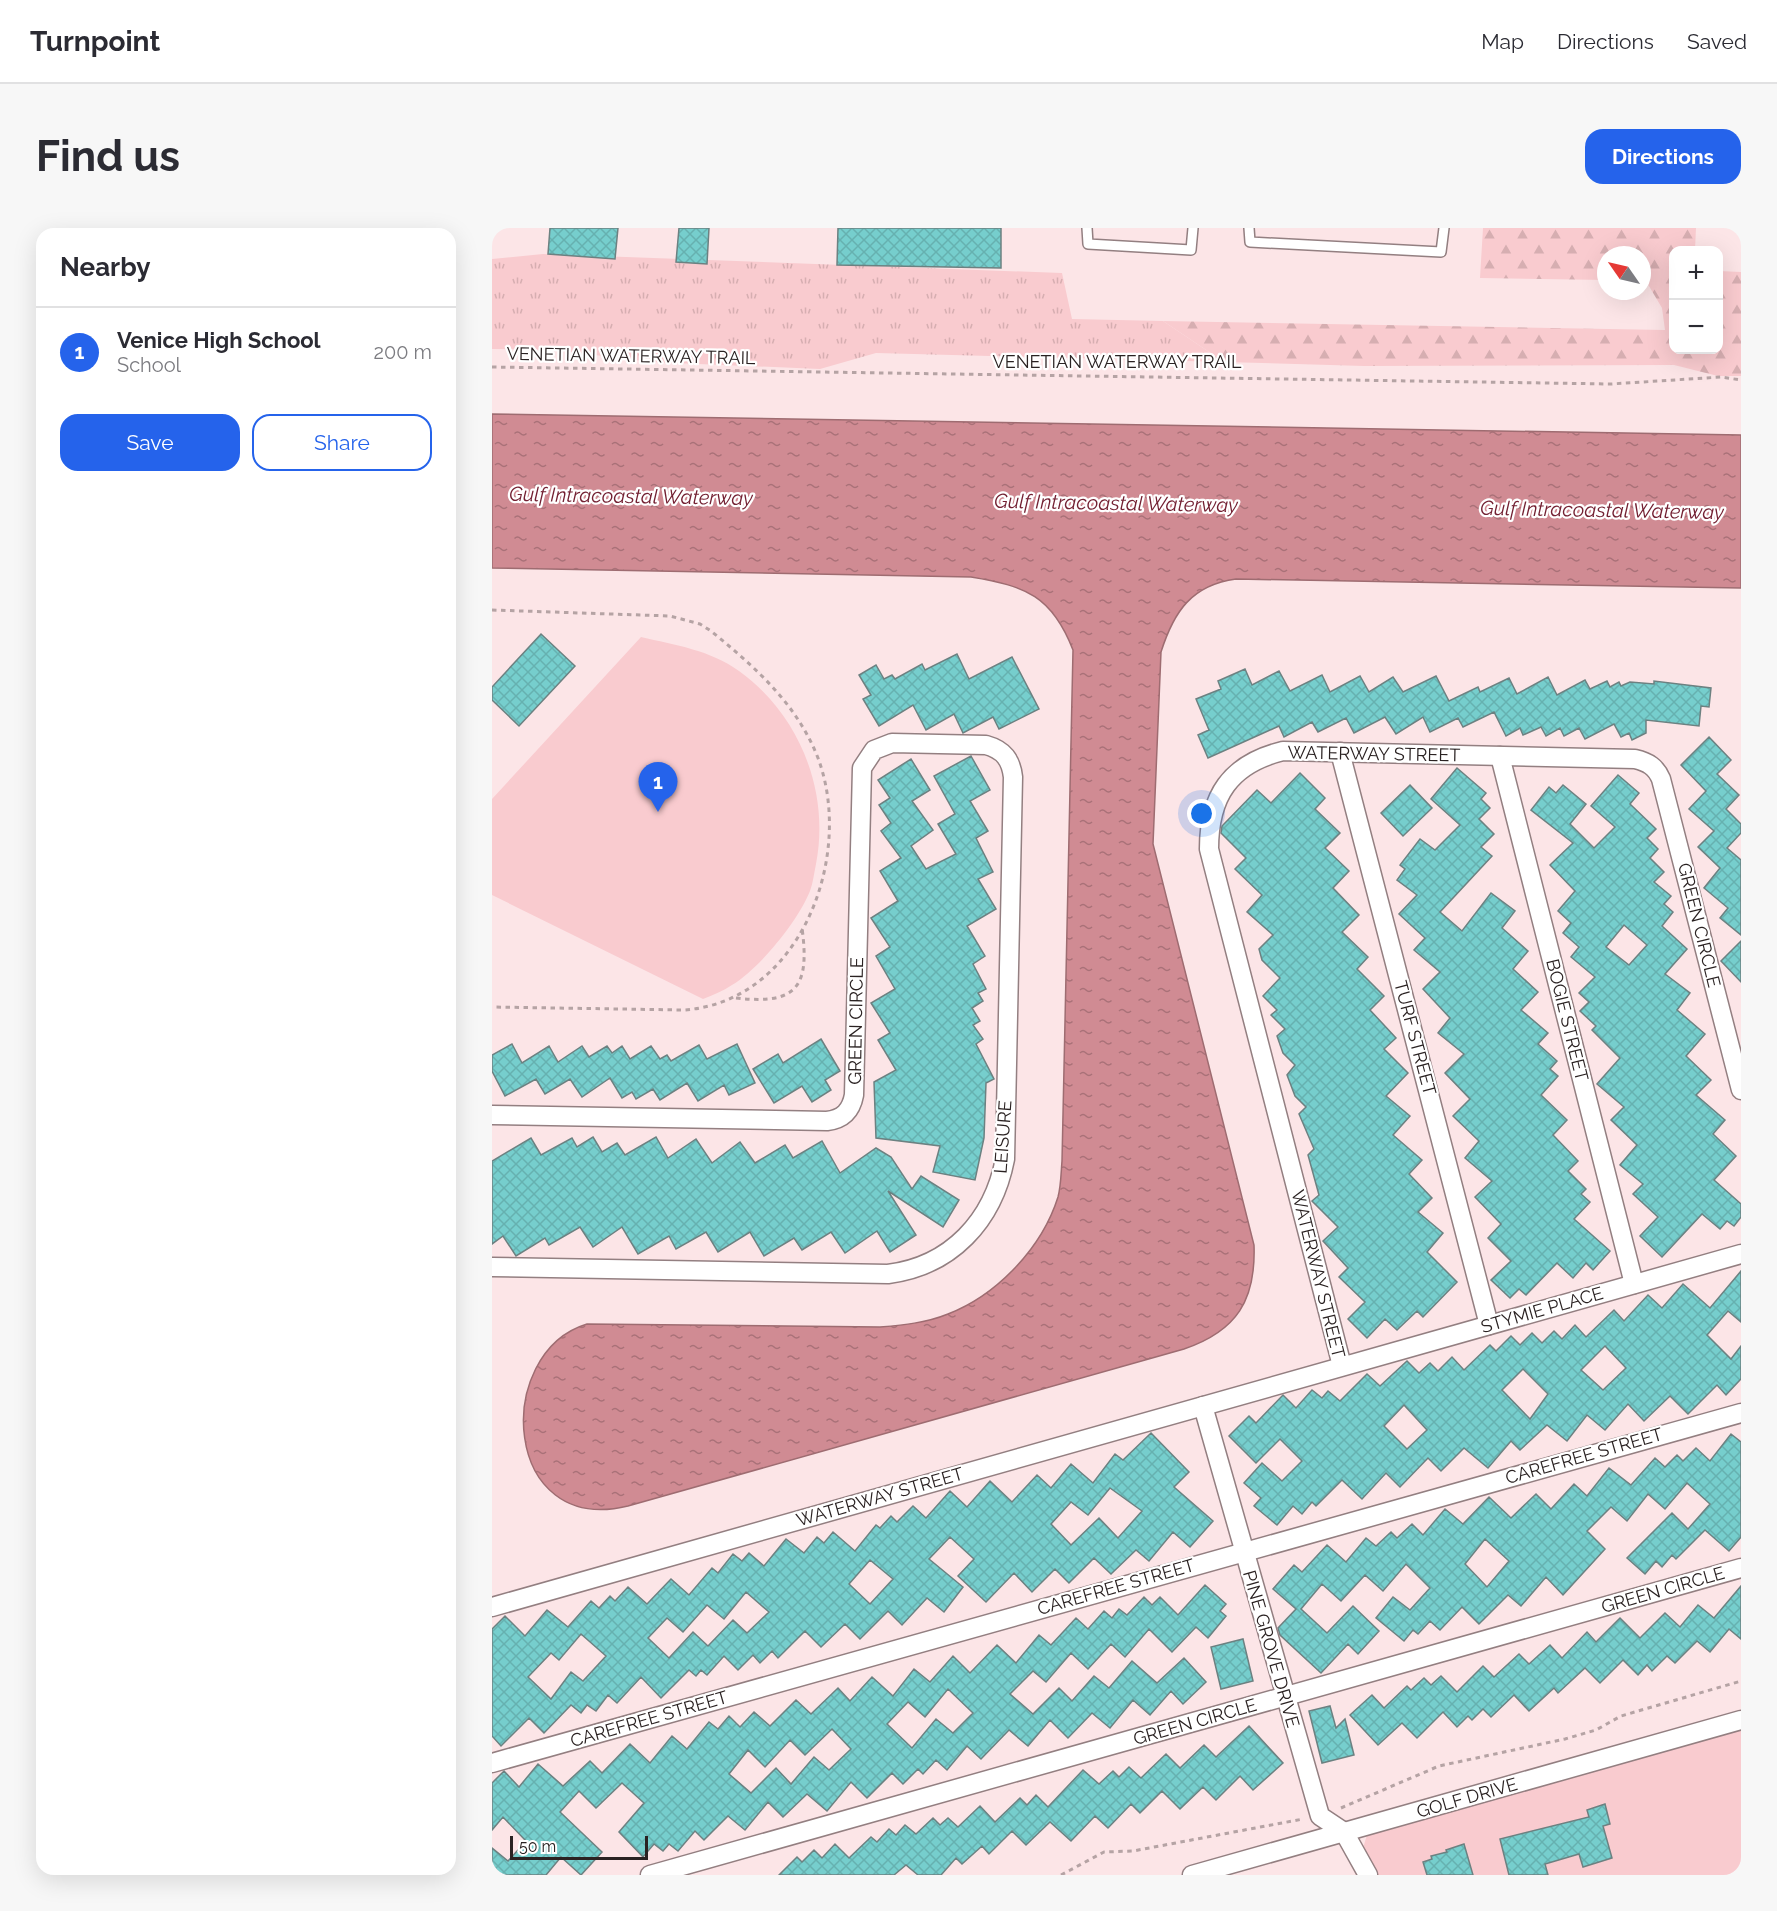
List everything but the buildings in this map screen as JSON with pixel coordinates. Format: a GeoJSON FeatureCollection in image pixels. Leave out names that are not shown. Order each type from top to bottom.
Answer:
{"type":"FeatureCollection","features":[{"type":"Feature","properties":{"kind":"street","name":"GREEN CIRCLE"},"geometry":{"type":"LineString","coordinates":[[492,1115],[826,1121],[845,1114],[854,1095],[862,768],[874,750],[892,743],[986,745],[997,748],[1008,758]]}},
{"type":"Feature","properties":{"kind":"street","name":"WATERWAY STREET"},"geometry":{"type":"LineString","coordinates":[[492,1607],[1342,1366],[1209,849],[1209,826],[1219,794],[1246,765],[1264,756],[1283,751],[1635,759],[1649,764]]}},
{"type":"Feature","properties":{"kind":"street","name":"TURF STREET"},"geometry":{"type":"LineString","coordinates":[[1340,752],[1489,1325]]}},
{"type":"Feature","properties":{"kind":"street","name":"BOGIE STREET"},"geometry":{"type":"LineString","coordinates":[[1500,756],[1634,1284]]}},
{"type":"Feature","properties":{"kind":"street","name":"LEISURE"},"geometry":{"type":"LineString","coordinates":[[492,1267],[888,1274],[920,1267],[938,1259],[969,1235],[994,1199],[1005,1159],[1013,777],[1008,758]]}},
{"type":"Feature","properties":{"kind":"street","name":"GREEN CIRCLE"},"geometry":{"type":"LineString","coordinates":[[1649,764],[1658,771],[1662,780],[1741,1090]]}},
{"type":"Feature","properties":{"kind":"street","name":"STYMIE PLACE"},"geometry":{"type":"LineString","coordinates":[[1342,1366],[1741,1254]]}},
{"type":"Feature","properties":{"kind":"street","name":"PINE GROVE DRIVE"},"geometry":{"type":"LineString","coordinates":[[1203,1406],[1320,1816]]}},
{"type":"Feature","properties":{"kind":"street","name":"CAREFREE STREET"},"geometry":{"type":"LineString","coordinates":[[492,1763],[1741,1413]]}},
{"type":"Feature","properties":{"kind":"street","name":"GREEN CIRCLE"},"geometry":{"type":"LineString","coordinates":[[650,1875],[1741,1568]]}},
{"type":"Feature","properties":{"kind":"street","name":"GOLF DRIVE"},"geometry":{"type":"LineString","coordinates":[[1192,1875],[1741,1720]]}},
{"type":"Feature","properties":{"kind":"street"},"geometry":{"type":"LineString","coordinates":[[1320,1816],[1344,1832],[1368,1875]]}},
{"type":"Feature","properties":{"kind":"lane"},"geometry":{"type":"LineString","coordinates":[[1088,228],[1088,244],[1191,250],[1193,228]]}},
{"type":"Feature","properties":{"kind":"lane"},"geometry":{"type":"LineString","coordinates":[[1249,228],[1250,242],[1441,252],[1444,228]]}},
{"type":"Feature","properties":{"kind":"path","name":"VENETIAN WATERWAY TRAIL"},"geometry":{"type":"LineString","coordinates":[[492,366],[1611,384],[1720,376],[1741,380]]}},
{"type":"Feature","properties":{"kind":"path"},"geometry":{"type":"LineString","coordinates":[[492,610],[659,616],[700,624],[720,638],[772,685],[789,704],[812,745],[822,771],[828,800],[826,875],[817,901],[776,968],[734,998],[700,1009],[684,1010],[492,1007]]}},
{"type":"Feature","properties":{"kind":"path"},"geometry":{"type":"LineString","coordinates":[[734,998],[767,1000],[791,992],[799,984],[806,958],[802,928]]}},
{"type":"Feature","properties":{"kind":"path"},"geometry":{"type":"LineString","coordinates":[[1061,1875],[1104,1852],[1133,1851],[1320,1816],[1439,1766],[1565,1739],[1596,1730],[1621,1716],[1741,1681]]}},
{"type":"Feature","properties":{"kind":"green space"},"geometry":{"type":"Polygon","coordinates":[[[1483,228],[1696,228],[1695,246],[1669,246],[1669,354],[1723,354],[1723,271],[1741,272],[1741,376],[1718,376],[1674,365],[1364,366],[1224,362],[1163,321],[1665,330],[1662,308],[1651,289],[1651,246],[1597,246],[1597,280],[1480,278],[1483,228]]]}},
{"type":"Feature","properties":{"kind":"green space"},"geometry":{"type":"Polygon","coordinates":[[[543,254],[1062,273],[1072,319],[1163,321],[1224,362],[876,353],[820,369],[651,362],[554,350],[492,349],[492,259],[543,254]]]}},
{"type":"Feature","properties":{"kind":"green space"},"geometry":{"type":"Polygon","coordinates":[[[641,637],[692,649],[716,658],[739,671],[779,710],[794,732],[806,757],[814,783],[819,837],[813,881],[804,903],[797,916],[766,956],[729,987],[703,999],[492,895],[492,799],[641,637]]]}},
{"type":"Feature","properties":{"kind":"green space"},"geometry":{"type":"Polygon","coordinates":[[[1741,1727],[1741,1875],[1377,1875],[1363,1848],[1367,1835],[1374,1830],[1741,1727]]]}},
{"type":"Feature","properties":{"kind":"water","name":"Gulf Intracoastal Waterway"},"geometry":{"type":"Polygon","coordinates":[[[492,414],[1741,435],[1741,588],[1236,579],[1221,582],[1196,594],[1179,612],[1161,652],[1153,844],[1254,1245],[1251,1282],[1240,1311],[1218,1333],[1184,1349],[628,1506],[586,1508],[555,1495],[535,1470],[525,1438],[525,1403],[536,1369],[556,1341],[587,1324],[880,1327],[923,1322],[948,1314],[984,1295],[1015,1268],[1041,1234],[1058,1197],[1062,1161],[1073,650],[1056,617],[1035,597],[1007,585],[971,577],[492,568],[492,414]]]}},
{"type":"Feature","properties":{"kind":"place","name":"Venice High School"},"geometry":{"type":"Point","coordinates":[658,812]}}]}
